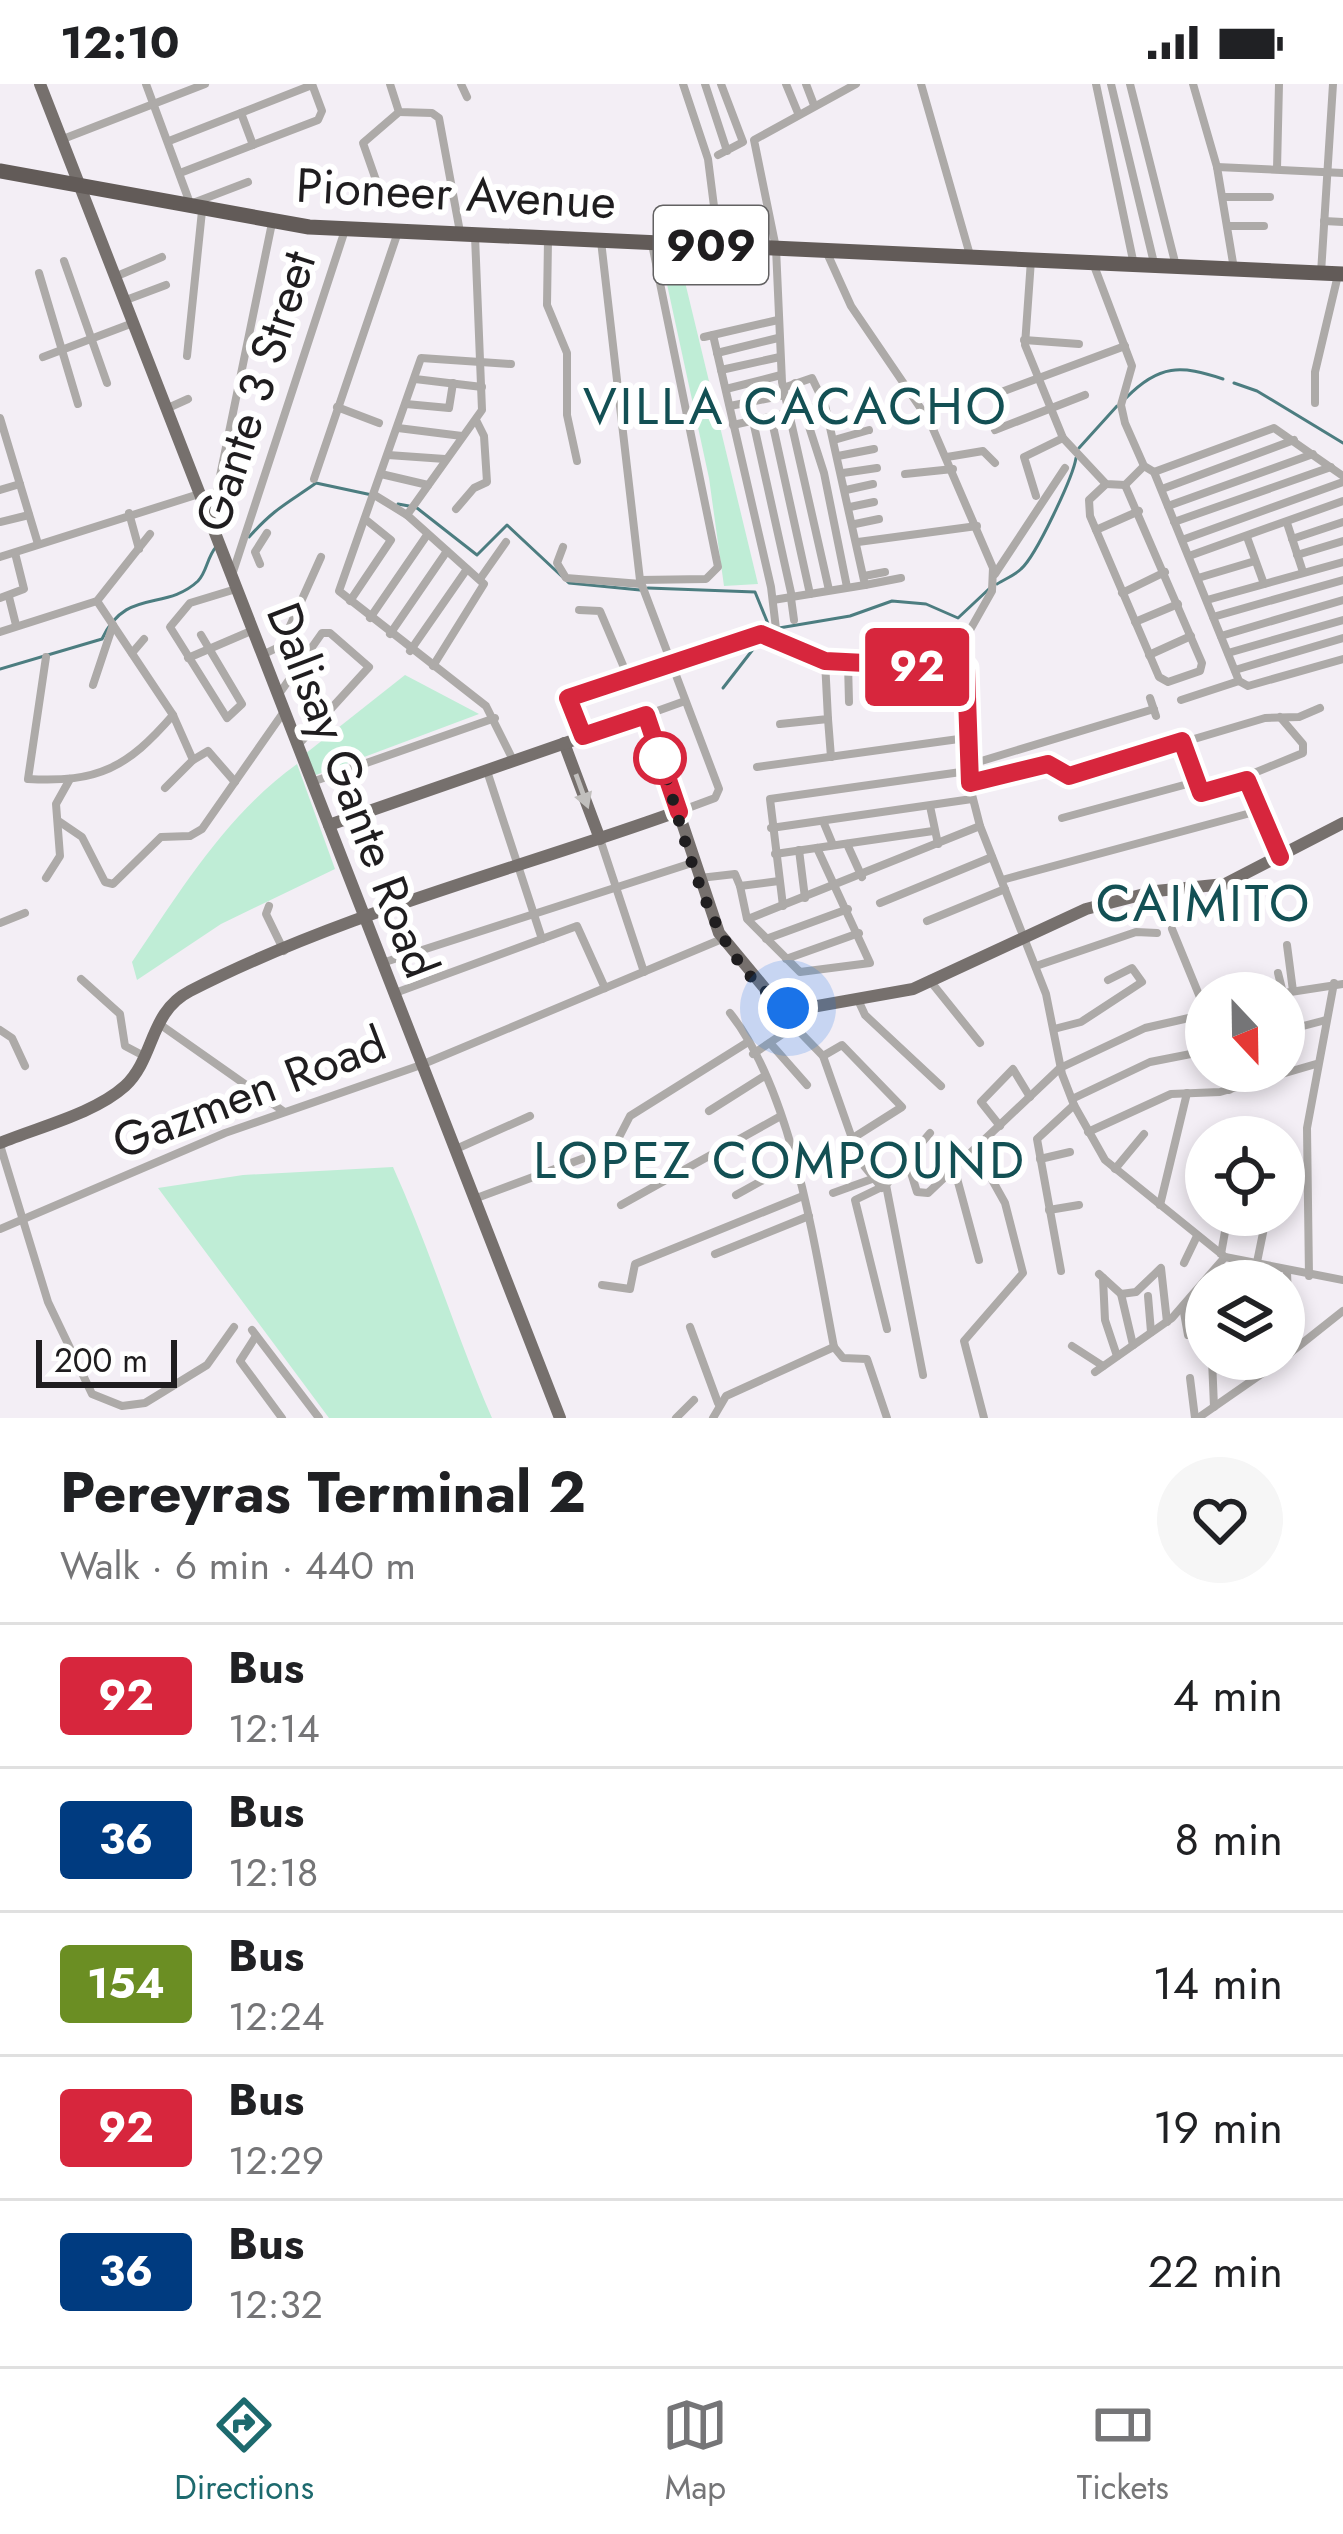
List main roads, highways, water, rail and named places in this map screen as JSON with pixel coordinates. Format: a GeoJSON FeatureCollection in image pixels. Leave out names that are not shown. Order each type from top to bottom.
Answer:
{"type":"FeatureCollection","features":[{"type":"Feature","properties":{"kind":"highway","name":"Pioneer Avenue"},"geometry":{"type":"LineString","coordinates":[[0,171],[272,223],[1334,274]]}},
{"type":"Feature","properties":{"kind":"main road","name":"Dalisay Gante Road"},"geometry":{"type":"LineString","coordinates":[[40,84],[560,1418]]}},
{"type":"Feature","properties":{"kind":"main road"},"geometry":{"type":"LineString","coordinates":[[328,825],[646,715],[722,939],[773,997],[804,1010],[860,1002],[931,982],[1086,910],[1156,890],[1225,884],[1343,823]]}},
{"type":"Feature","properties":{"kind":"main road"},"geometry":{"type":"LineString","coordinates":[[564,743],[600,839]]}},
{"type":"Feature","properties":{"kind":"main road"},"geometry":{"type":"LineString","coordinates":[[0,1144],[114,1094],[131,1079],[158,1022],[186,993],[364,918],[679,812]]}},
{"type":"Feature","properties":{"kind":"waterway"},"geometry":{"type":"LineString","coordinates":[[1126,398],[1160,373],[1195,371],[1223,379]]}},
{"type":"Feature","properties":{"kind":"waterway"},"geometry":{"type":"LineString","coordinates":[[1234,383],[1257,391],[1343,443]]}},
{"type":"Feature","properties":{"kind":"waterway"},"geometry":{"type":"LineString","coordinates":[[1079,448],[1117,406]]}},
{"type":"Feature","properties":{"kind":"waterway"},"geometry":{"type":"LineString","coordinates":[[997,584],[1021,569],[1036,549],[1076,458]]}},
{"type":"Feature","properties":{"kind":"waterway"},"geometry":{"type":"LineString","coordinates":[[249,537],[316,483],[372,495]]}},
{"type":"Feature","properties":{"kind":"waterway"},"geometry":{"type":"LineString","coordinates":[[398,504],[409,506]]}},
{"type":"Feature","properties":{"kind":"waterway"},"geometry":{"type":"LineString","coordinates":[[417,508],[477,555],[507,525],[569,583],[640,590]]}},
{"type":"Feature","properties":{"kind":"waterway"},"geometry":{"type":"LineString","coordinates":[[0,669],[102,639],[122,612],[172,596],[198,581],[216,547]]}},
{"type":"Feature","properties":{"kind":"waterway"},"geometry":{"type":"LineString","coordinates":[[648,588],[755,592],[771,631]]}},
{"type":"Feature","properties":{"kind":"waterway"},"geometry":{"type":"LineString","coordinates":[[779,628],[850,616],[892,601],[926,604],[958,618],[990,588]]}},
{"type":"Feature","properties":{"kind":"waterway"},"geometry":{"type":"LineString","coordinates":[[723,688],[761,639]]}},
{"type":"Feature","properties":{"kind":"district","name":"VILLA CACACHO"},"geometry":{"type":"Point","coordinates":[796,406]}},
{"type":"Feature","properties":{"kind":"district","name":"CAIMITO"},"geometry":{"type":"Point","coordinates":[1204,903]}},
{"type":"Feature","properties":{"kind":"district","name":"LOPEZ COMPOUND"},"geometry":{"type":"Point","coordinates":[780,1160]}}]}
